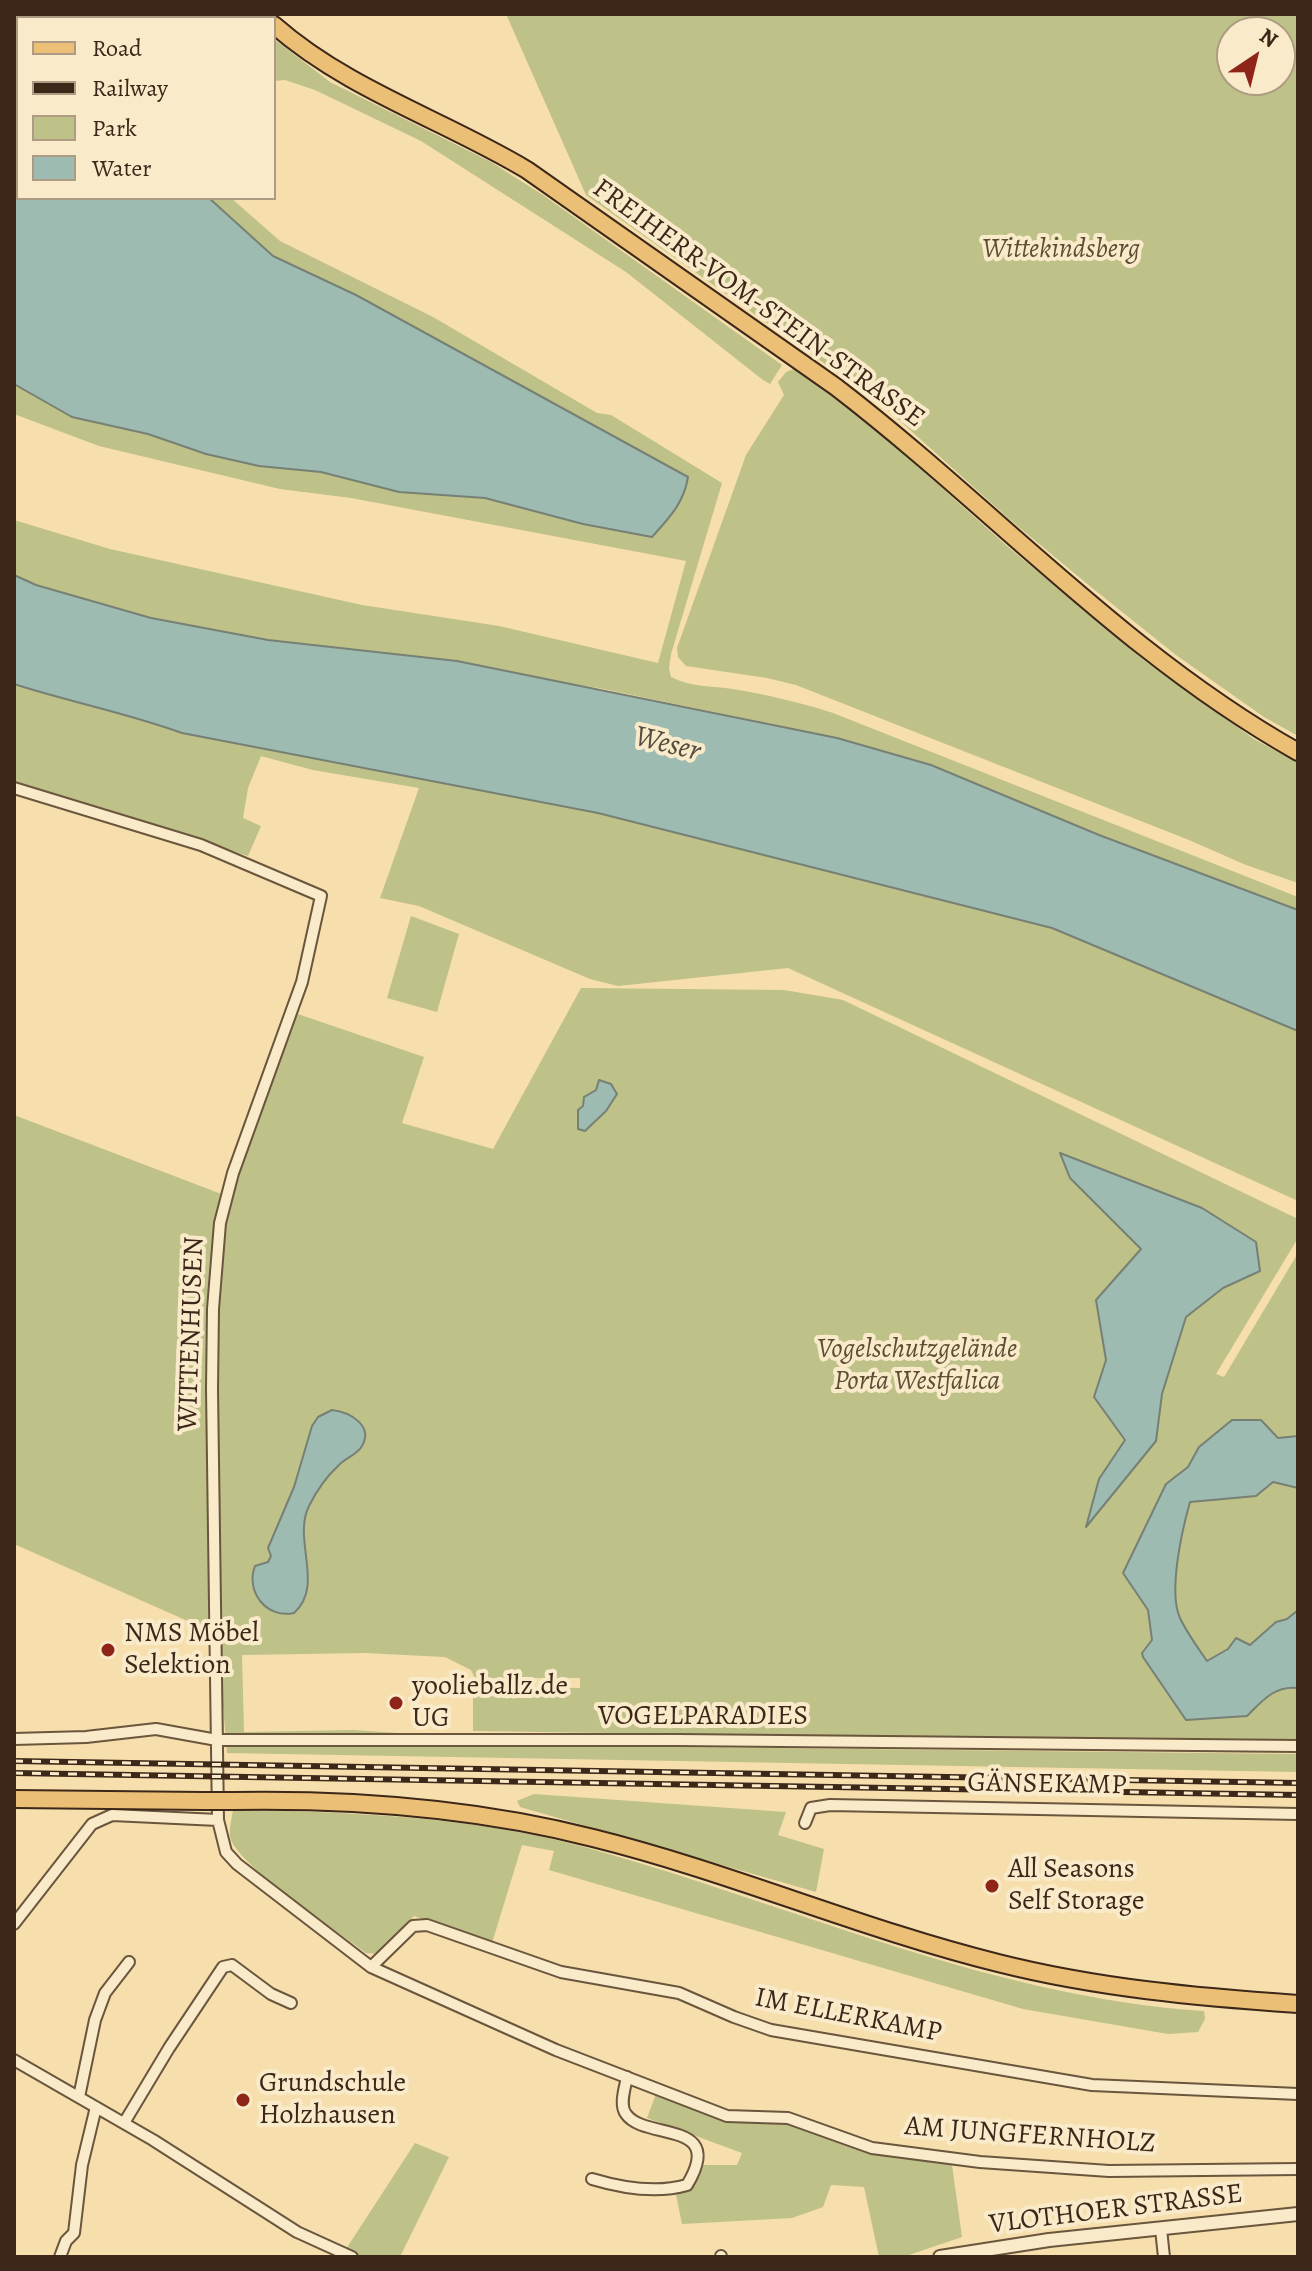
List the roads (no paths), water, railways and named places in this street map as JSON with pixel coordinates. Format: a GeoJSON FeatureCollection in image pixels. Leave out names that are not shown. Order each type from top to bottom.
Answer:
{"type":"FeatureCollection","features":[{"type":"Feature","properties":{"kind":"main road","name":"FREIHERR-VOM-STEIN-STRASSE"},"geometry":{"type":"LineString","coordinates":[[276,27],[306,52],[350,79],[473,139],[527,170],[836,387],[879,420],[1020,544],[1141,644],[1224,707],[1298,752]]}},
{"type":"Feature","properties":{"kind":"main road"},"geometry":{"type":"LineString","coordinates":[[14,1799],[307,1800],[378,1804],[510,1820],[592,1837],[679,1862],[996,1963],[1120,1988],[1298,2004]]}},
{"type":"Feature","properties":{"kind":"street","name":"WITTENHUSEN"},"geometry":{"type":"LineString","coordinates":[[14,788],[201,845],[321,896],[302,982],[233,1173],[220,1223],[213,1309],[212,1389],[217,1740]]}},
{"type":"Feature","properties":{"kind":"street","name":"VOGELPARADIES"},"geometry":{"type":"LineString","coordinates":[[14,1739],[86,1737],[156,1729],[217,1740],[678,1740],[1298,1746]]}},
{"type":"Feature","properties":{"kind":"street","name":"AM JUNGFERNHOLZ"},"geometry":{"type":"LineString","coordinates":[[217,1740],[218,1820],[226,1852],[237,1864],[371,1967],[556,2050],[727,2116],[788,2118],[872,2148],[980,2162],[1109,2171],[1298,2169]]}},
{"type":"Feature","properties":{"kind":"street","name":"GÄNSEKAMP"},"geometry":{"type":"LineString","coordinates":[[805,1823],[811,1808],[830,1805],[1298,1814]]}},
{"type":"Feature","properties":{"kind":"street"},"geometry":{"type":"LineString","coordinates":[[14,1924],[92,1824],[101,1819],[112,1815],[218,1820]]}},
{"type":"Feature","properties":{"kind":"street","name":"IM ELLERKAMP"},"geometry":{"type":"LineString","coordinates":[[371,1967],[413,1926],[427,1925],[561,1972],[679,1993],[771,2030],[1092,2085],[1298,2094]]}},
{"type":"Feature","properties":{"kind":"street"},"geometry":{"type":"LineString","coordinates":[[79,2097],[95,2020],[105,1993],[129,1962]]}},
{"type":"Feature","properties":{"kind":"street"},"geometry":{"type":"LineString","coordinates":[[124,2123],[223,1967],[232,1965],[271,1994],[291,2003]]}},
{"type":"Feature","properties":{"kind":"street"},"geometry":{"type":"LineString","coordinates":[[14,2060],[124,2123],[297,2232],[352,2257]]}},
{"type":"Feature","properties":{"kind":"street"},"geometry":{"type":"LineString","coordinates":[[592,2179],[639,2189],[675,2189],[687,2185],[696,2171],[698,2155],[690,2141],[679,2134],[633,2121],[626,2115],[622,2107],[627,2077]]}},
{"type":"Feature","properties":{"kind":"street"},"geometry":{"type":"LineString","coordinates":[[60,2257],[66,2241],[74,2233],[82,2165],[96,2107]]}},
{"type":"Feature","properties":{"kind":"street","name":"VLOTHOER STRASSE"},"geometry":{"type":"LineString","coordinates":[[940,2257],[1049,2240],[1298,2214]]}},
{"type":"Feature","properties":{"kind":"street"},"geometry":{"type":"LineString","coordinates":[[1161,2229],[1164,2257]]}},
{"type":"Feature","properties":{"kind":"water"},"geometry":{"type":"Polygon","coordinates":[[[14,14],[18,16],[16,200],[211,200],[273,256],[356,295],[688,477],[683,495],[670,517],[652,537],[583,524],[485,498],[399,492],[321,472],[259,466],[206,454],[148,434],[72,417],[14,384],[14,14]]]}},
{"type":"Feature","properties":{"kind":"water","name":"Weser"},"geometry":{"type":"Polygon","coordinates":[[[14,575],[36,585],[151,618],[268,640],[457,661],[837,738],[931,765],[1099,835],[1298,910],[1298,1031],[1052,928],[598,813],[182,733],[14,684],[14,575]]]}},
{"type":"Feature","properties":{"kind":"water"},"geometry":{"type":"Polygon","coordinates":[[[599,1080],[611,1084],[617,1094],[606,1111],[585,1131],[578,1129],[578,1110],[583,1106],[584,1097],[596,1090],[599,1080]]]}},
{"type":"Feature","properties":{"kind":"water"},"geometry":{"type":"Polygon","coordinates":[[[1060,1153],[1202,1208],[1256,1242],[1260,1271],[1223,1288],[1186,1317],[1162,1394],[1156,1441],[1086,1527],[1099,1479],[1125,1440],[1094,1397],[1106,1360],[1096,1300],[1141,1249],[1070,1178],[1060,1153]]]}},
{"type":"Feature","properties":{"kind":"water"},"geometry":{"type":"Polygon","coordinates":[[[332,1410],[358,1421],[365,1432],[365,1439],[360,1449],[329,1475],[309,1506],[304,1533],[308,1576],[303,1602],[294,1613],[275,1612],[267,1608],[256,1594],[253,1585],[255,1566],[268,1562],[271,1556],[268,1548],[294,1487],[312,1426],[318,1417],[332,1410]]]}},
{"type":"Feature","properties":{"kind":"water"},"geometry":{"type":"Polygon","coordinates":[[[1232,1420],[1261,1420],[1278,1438],[1298,1436],[1298,1488],[1273,1482],[1256,1496],[1190,1502],[1176,1577],[1177,1607],[1186,1629],[1207,1661],[1228,1649],[1236,1638],[1250,1645],[1276,1622],[1287,1619],[1298,1610],[1298,1688],[1276,1692],[1247,1716],[1186,1720],[1143,1657],[1142,1653],[1152,1640],[1148,1610],[1123,1573],[1166,1484],[1188,1467],[1199,1447],[1232,1420]]]}},
{"type":"Feature","properties":{"kind":"railway"},"geometry":{"type":"LineString","coordinates":[[14,1761],[1298,1783]]}},
{"type":"Feature","properties":{"kind":"railway"},"geometry":{"type":"LineString","coordinates":[[14,1773],[1298,1795]]}},
{"type":"Feature","properties":{"kind":"place","name":"NMS Möbel Selektion"},"geometry":{"type":"Point","coordinates":[108,1650]}},
{"type":"Feature","properties":{"kind":"place","name":"yoolieballz.de UG"},"geometry":{"type":"Point","coordinates":[396,1703]}},
{"type":"Feature","properties":{"kind":"place","name":"All Seasons Self Storage"},"geometry":{"type":"Point","coordinates":[992,1886]}},
{"type":"Feature","properties":{"kind":"place","name":"Grundschule Holzhausen"},"geometry":{"type":"Point","coordinates":[243,2100]}},
{"type":"Feature","properties":{"kind":"park label","name":"Wittekindsberg"},"geometry":{"type":"Point","coordinates":[1061,250]}},
{"type":"Feature","properties":{"kind":"park label","name":"Vogelschutzgelände Porta Westfalica"},"geometry":{"type":"Point","coordinates":[917,1366]}}]}
